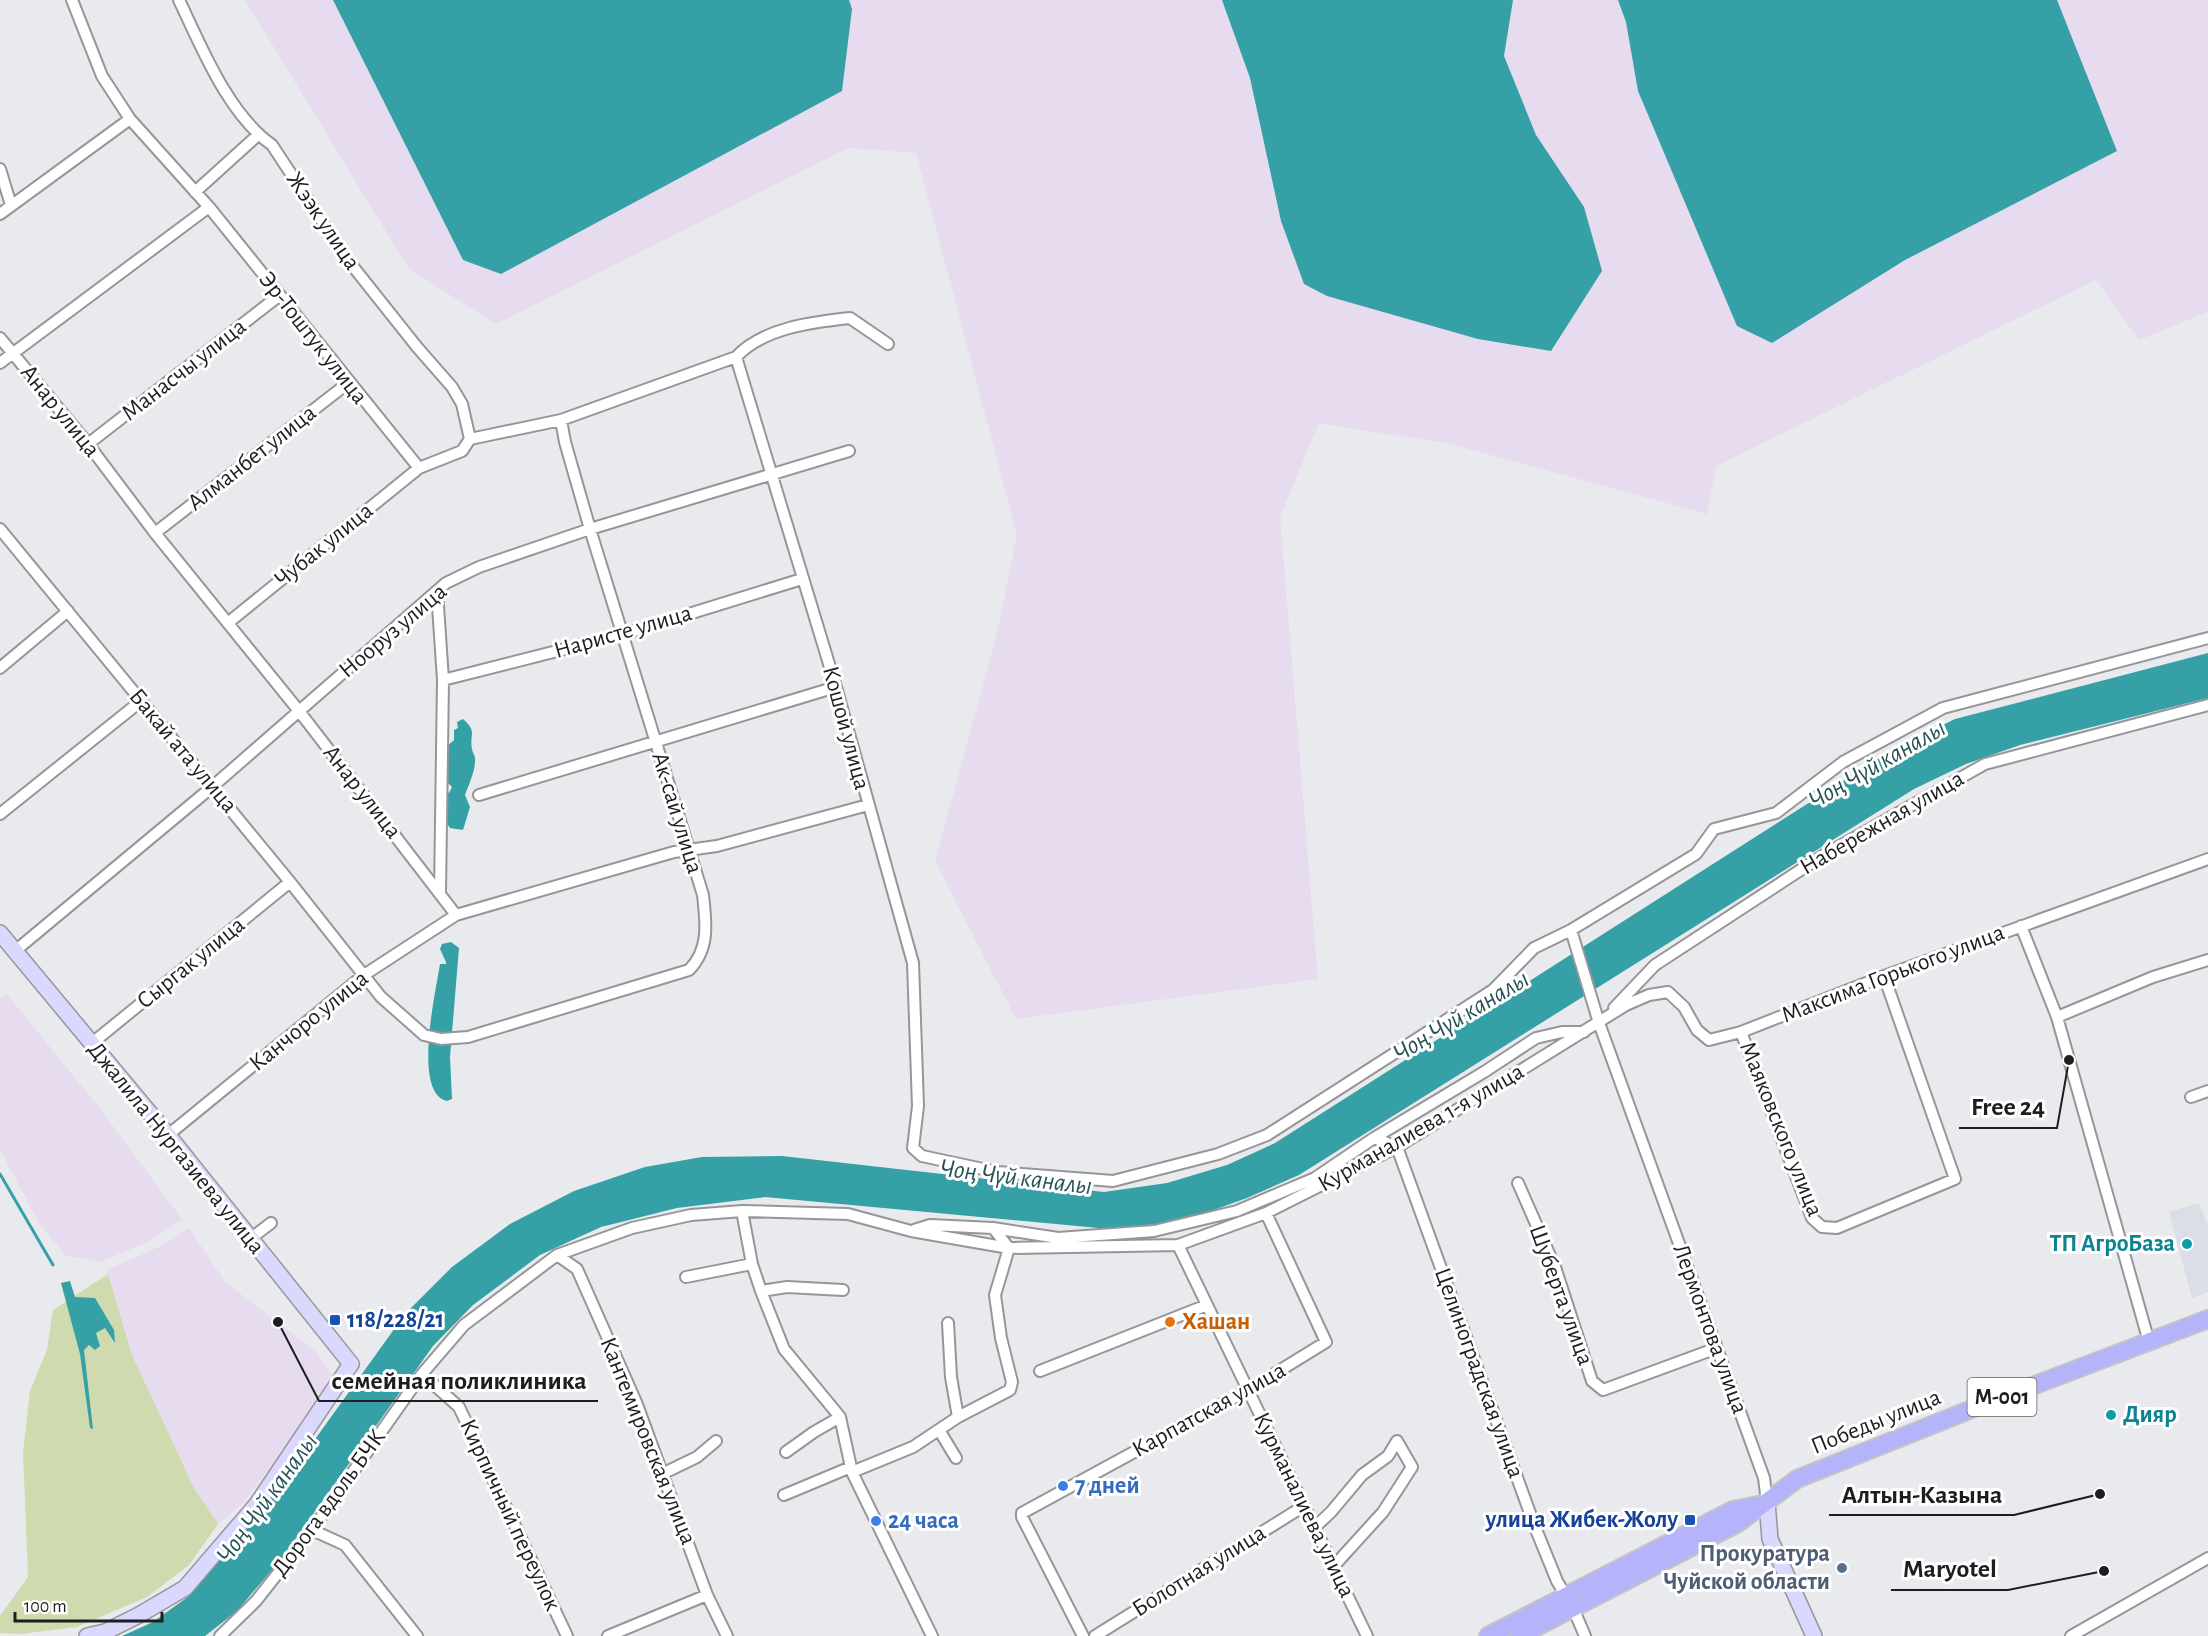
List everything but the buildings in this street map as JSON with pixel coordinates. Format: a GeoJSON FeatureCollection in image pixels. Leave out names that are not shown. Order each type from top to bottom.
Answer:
{"type":"FeatureCollection","features":[{"type":"Feature","properties":{"kind":"main road","name":"Победы улица"},"geometry":{"type":"LineString","coordinates":[[1767,1502],[1797,1479],[2208,1319]]}},
{"type":"Feature","properties":{"kind":"main road","name":"М-001"},"geometry":{"type":"LineString","coordinates":[[1488,1636],[1570,1602],[1738,1523],[1767,1502]]}},
{"type":"Feature","properties":{"kind":"main road","name":"М-001"},"geometry":{"type":"LineString","coordinates":[[1519,1636],[1570,1602]]}},
{"type":"Feature","properties":{"kind":"street","name":"Эр-Тоштук улица"},"geometry":{"type":"LineString","coordinates":[[72,0],[102,76],[130,119],[208,207],[418,468]]}},
{"type":"Feature","properties":{"kind":"street","name":"Жээк улица"},"geometry":{"type":"LineString","coordinates":[[179,0],[218,81],[258,135],[272,145],[347,259],[452,387],[462,404],[471,439]]}},
{"type":"Feature","properties":{"kind":"street"},"geometry":{"type":"LineString","coordinates":[[0,214],[130,119]]}},
{"type":"Feature","properties":{"kind":"street"},"geometry":{"type":"LineString","coordinates":[[195,192],[258,135]]}},
{"type":"Feature","properties":{"kind":"street"},"geometry":{"type":"LineString","coordinates":[[0,169],[11,205]]}},
{"type":"Feature","properties":{"kind":"street"},"geometry":{"type":"LineString","coordinates":[[0,363],[208,207]]}},
{"type":"Feature","properties":{"kind":"street","name":"Манасчы улица"},"geometry":{"type":"LineString","coordinates":[[88,444],[280,295]]}},
{"type":"Feature","properties":{"kind":"street"},"geometry":{"type":"LineString","coordinates":[[418,468],[462,451],[471,439],[561,420],[736,357],[748,344],[803,323],[850,318],[888,344]]}},
{"type":"Feature","properties":{"kind":"street","name":"Анар улица"},"geometry":{"type":"LineString","coordinates":[[0,338],[88,444],[155,533],[299,711],[456,915]]}},
{"type":"Feature","properties":{"kind":"street","name":"Кошой улица"},"geometry":{"type":"LineString","coordinates":[[736,357],[836,687],[914,963],[918,1106],[914,1148],[922,1156],[997,1172],[1113,1182],[1218,1154],[1267,1135],[1493,990],[1534,948],[1572,935]]}},
{"type":"Feature","properties":{"kind":"street","name":"Алманбет улица"},"geometry":{"type":"LineString","coordinates":[[155,533],[348,383]]}},
{"type":"Feature","properties":{"kind":"street","name":"Ак-сай улица"},"geometry":{"type":"LineString","coordinates":[[364,975],[381,997],[424,1035],[441,1039],[468,1036],[689,970],[701,954],[706,927],[703,895],[590,529],[561,420]]}},
{"type":"Feature","properties":{"kind":"street","name":"Нооруз улица"},"geometry":{"type":"LineString","coordinates":[[15,951],[212,787],[446,583],[479,567],[590,529],[849,451]]}},
{"type":"Feature","properties":{"kind":"street","name":"Чубак улица"},"geometry":{"type":"LineString","coordinates":[[228,622],[418,468]]}},
{"type":"Feature","properties":{"kind":"street","name":"Бакай ата улица"},"geometry":{"type":"LineString","coordinates":[[0,529],[364,975]]}},
{"type":"Feature","properties":{"kind":"street","name":"Наристе улица"},"geometry":{"type":"LineString","coordinates":[[443,680],[624,634],[802,579]]}},
{"type":"Feature","properties":{"kind":"street"},"geometry":{"type":"LineString","coordinates":[[437,591],[443,680],[440,893]]}},
{"type":"Feature","properties":{"kind":"street"},"geometry":{"type":"LineString","coordinates":[[0,668],[68,611]]}},
{"type":"Feature","properties":{"kind":"street"},"geometry":{"type":"LineString","coordinates":[[1572,935],[1696,854],[1714,829],[1776,813],[1843,762],[1943,708],[2208,638]]}},
{"type":"Feature","properties":{"kind":"street"},"geometry":{"type":"LineString","coordinates":[[479,795],[836,687]]}},
{"type":"Feature","properties":{"kind":"street"},"geometry":{"type":"LineString","coordinates":[[0,814],[141,701]]}},
{"type":"Feature","properties":{"kind":"street","name":"Набережная улица"},"geometry":{"type":"LineString","coordinates":[[1599,1023],[1655,965],[1822,856],[1985,764],[2208,705]]}},
{"type":"Feature","properties":{"kind":"street"},"geometry":{"type":"LineString","coordinates":[[456,915],[674,852],[717,846],[868,805]]}},
{"type":"Feature","properties":{"kind":"street","name":"Максима Горького улица"},"geometry":{"type":"LineString","coordinates":[[1599,1023],[1626,1005],[1649,995],[1668,992],[1684,1007],[1697,1030],[1709,1040],[1741,1032],[1884,976],[2208,859]]}},
{"type":"Feature","properties":{"kind":"street","name":"Сыргак улица"},"geometry":{"type":"LineString","coordinates":[[91,1044],[290,882]]}},
{"type":"Feature","properties":{"kind":"street","name":"Канчоро улица"},"geometry":{"type":"LineString","coordinates":[[168,1135],[364,975],[456,915]]}},
{"type":"Feature","properties":{"kind":"street"},"geometry":{"type":"LineString","coordinates":[[2021,926],[2056,1017],[2149,1342]]}},
{"type":"Feature","properties":{"kind":"street","name":"Джалила Нургазиева улица"},"geometry":{"type":"LineString","coordinates":[[0,933],[168,1135],[351,1364],[257,1504],[185,1588],[105,1632],[87,1636]]}},
{"type":"Feature","properties":{"kind":"street","name":"Лермонтова улица"},"geometry":{"type":"LineString","coordinates":[[1572,935],[1599,1023],[1764,1478],[1770,1539],[1814,1636]]}},
{"type":"Feature","properties":{"kind":"street"},"geometry":{"type":"LineString","coordinates":[[2056,1017],[2153,977],[2208,960]]}},
{"type":"Feature","properties":{"kind":"street","name":"Маяковского улица"},"geometry":{"type":"LineString","coordinates":[[1741,1032],[1812,1218],[1822,1227],[1837,1228],[1955,1179],[1884,976]]}},
{"type":"Feature","properties":{"kind":"street","name":"Курманалиева 1-я улица"},"geometry":{"type":"LineString","coordinates":[[742,1211],[848,1214],[911,1231],[1009,1248],[1179,1245],[1266,1213],[1396,1148],[1599,1023]]}},
{"type":"Feature","properties":{"kind":"street"},"geometry":{"type":"LineString","coordinates":[[911,1231],[930,1225],[993,1228],[1058,1238],[1154,1231],[1237,1211],[1315,1178],[1374,1138],[1536,1038],[1562,1032],[1585,1032]]}},
{"type":"Feature","properties":{"kind":"street"},"geometry":{"type":"LineString","coordinates":[[2191,1097],[2208,1091]]}},
{"type":"Feature","properties":{"kind":"street"},"geometry":{"type":"LineString","coordinates":[[1374,1138],[1396,1148]]}},
{"type":"Feature","properties":{"kind":"street","name":"Целиноградская улица"},"geometry":{"type":"LineString","coordinates":[[1396,1148],[1535,1527],[1557,1581],[1570,1602],[1585,1636]]}},
{"type":"Feature","properties":{"kind":"street","name":"Шуберта улица"},"geometry":{"type":"LineString","coordinates":[[1518,1183],[1555,1267],[1593,1381],[1603,1390],[1717,1348]]}},
{"type":"Feature","properties":{"kind":"street"},"geometry":{"type":"LineString","coordinates":[[742,1211],[760,1292],[784,1349],[840,1417],[852,1470],[932,1636]]}},
{"type":"Feature","properties":{"kind":"street","name":"Дорога вдоль БЧК"},"geometry":{"type":"LineString","coordinates":[[220,1636],[256,1601],[312,1530],[422,1374],[464,1324],[557,1255],[632,1228],[691,1215],[742,1211]]}},
{"type":"Feature","properties":{"kind":"street","name":"Карпатская улица"},"geometry":{"type":"LineString","coordinates":[[1083,1636],[1022,1513],[1248,1390],[1326,1342],[1266,1213]]}},
{"type":"Feature","properties":{"kind":"street"},"geometry":{"type":"LineString","coordinates":[[250,1239],[271,1223]]}},
{"type":"Feature","properties":{"kind":"street"},"geometry":{"type":"LineString","coordinates":[[784,1495],[913,1447],[958,1417],[1010,1390],[1012,1382],[1001,1338],[995,1295],[1009,1248],[993,1228]]}},
{"type":"Feature","properties":{"kind":"street"},"geometry":{"type":"LineString","coordinates":[[1154,1231],[1179,1245]]}},
{"type":"Feature","properties":{"kind":"street","name":"Курманалиева улица"},"geometry":{"type":"LineString","coordinates":[[1179,1245],[1368,1636]]}},
{"type":"Feature","properties":{"kind":"street","name":"Кантемировская улица"},"geometry":{"type":"LineString","coordinates":[[557,1255],[577,1269],[636,1402],[707,1595],[727,1636]]}},
{"type":"Feature","properties":{"kind":"street"},"geometry":{"type":"LineString","coordinates":[[686,1277],[752,1264]]}},
{"type":"Feature","properties":{"kind":"street"},"geometry":{"type":"LineString","coordinates":[[760,1292],[787,1287],[843,1290]]}},
{"type":"Feature","properties":{"kind":"street"},"geometry":{"type":"LineString","coordinates":[[1040,1371],[1208,1305]]}},
{"type":"Feature","properties":{"kind":"street"},"geometry":{"type":"LineString","coordinates":[[948,1323],[951,1377],[958,1417]]}},
{"type":"Feature","properties":{"kind":"street","name":"Кирпичный переулок"},"geometry":{"type":"LineString","coordinates":[[422,1374],[459,1407],[567,1636]]}},
{"type":"Feature","properties":{"kind":"street"},"geometry":{"type":"LineString","coordinates":[[786,1452],[840,1417]]}},
{"type":"Feature","properties":{"kind":"street"},"geometry":{"type":"LineString","coordinates":[[939,1430],[956,1458]]}},
{"type":"Feature","properties":{"kind":"street"},"geometry":{"type":"LineString","coordinates":[[662,1474],[697,1457],[716,1441]]}},
{"type":"Feature","properties":{"kind":"street"},"geometry":{"type":"LineString","coordinates":[[1314,1528],[1362,1476],[1388,1456],[1396,1441],[1412,1467],[1383,1512],[1333,1567]]}},
{"type":"Feature","properties":{"kind":"street","name":"Болотная улица"},"geometry":{"type":"LineString","coordinates":[[1095,1636],[1304,1506]]}},
{"type":"Feature","properties":{"kind":"street"},"geometry":{"type":"LineString","coordinates":[[312,1530],[345,1545],[417,1636]]}},
{"type":"Feature","properties":{"kind":"street"},"geometry":{"type":"LineString","coordinates":[[2072,1636],[2208,1558]]}},
{"type":"Feature","properties":{"kind":"street"},"geometry":{"type":"LineString","coordinates":[[608,1636],[707,1595]]}},
{"type":"Feature","properties":{"kind":"shaded area"},"geometry":{"type":"Polygon","coordinates":[[[245,0],[2208,0],[2208,312],[2139,340],[2096,280],[1716,466],[1707,514],[1450,444],[1319,423],[1280,517],[1318,979],[1016,1019],[935,861],[997,634],[1017,535],[916,153],[848,148],[496,324],[409,269],[245,0]]]}},
{"type":"Feature","properties":{"kind":"shaded area"},"geometry":{"type":"Polygon","coordinates":[[[6,993],[98,1106],[182,1219],[150,1241],[101,1262],[66,1256],[38,1222],[0,1149],[0,999],[6,993]]]}},
{"type":"Feature","properties":{"kind":"shaded area"},"geometry":{"type":"Polygon","coordinates":[[[2199,1203],[2208,1226],[2208,1292],[2192,1298],[2169,1212],[2199,1203]]]}},
{"type":"Feature","properties":{"kind":"shaded area"},"geometry":{"type":"Polygon","coordinates":[[[189,1228],[226,1283],[317,1352],[333,1377],[297,1432],[243,1503],[218,1524],[194,1488],[132,1355],[107,1270],[161,1246],[189,1228]]]}},
{"type":"Feature","properties":{"kind":"green space"},"geometry":{"type":"Polygon","coordinates":[[[108,1274],[132,1355],[194,1488],[218,1524],[189,1565],[147,1597],[77,1627],[21,1634],[0,1633],[0,1616],[28,1577],[23,1452],[30,1391],[47,1350],[53,1310],[108,1274]]]}},
{"type":"Feature","properties":{"kind":"water"},"geometry":{"type":"Polygon","coordinates":[[[333,0],[849,0],[852,9],[842,91],[501,274],[463,260],[333,0]]]}},
{"type":"Feature","properties":{"kind":"water"},"geometry":{"type":"Polygon","coordinates":[[[1222,0],[1513,0],[1504,56],[1536,135],[1584,207],[1602,271],[1551,351],[1478,339],[1327,296],[1304,284],[1281,221],[1250,78],[1222,0]]]}},
{"type":"Feature","properties":{"kind":"water"},"geometry":{"type":"Polygon","coordinates":[[[1618,0],[2057,0],[2117,151],[1905,260],[1772,343],[1737,326],[1638,91],[1626,22],[1618,0]]]}},
{"type":"Feature","properties":{"kind":"water","name":"Чоң Чүй каналы"},"geometry":{"type":"Polygon","coordinates":[[[2208,653],[2208,698],[2020,745],[1966,764],[1914,789],[1299,1175],[1247,1198],[1183,1221],[1109,1229],[765,1197],[677,1208],[601,1227],[540,1255],[473,1305],[433,1346],[281,1559],[237,1611],[205,1636],[122,1636],[153,1622],[189,1596],[280,1488],[405,1314],[452,1267],[510,1224],[574,1191],[645,1167],[702,1157],[782,1156],[1104,1192],[1167,1183],[1227,1165],[1275,1143],[1892,750],[1955,719],[2208,653]]]}},
{"type":"Feature","properties":{"kind":"water"},"geometry":{"type":"Polygon","coordinates":[[[463,719],[472,730],[471,744],[475,762],[465,795],[470,807],[463,830],[450,828],[443,818],[444,791],[449,793],[452,787],[445,780],[445,748],[454,740],[454,730],[458,728],[457,722],[463,719]]]}},
{"type":"Feature","properties":{"kind":"water"},"geometry":{"type":"Polygon","coordinates":[[[451,942],[459,948],[450,1057],[452,1099],[447,1101],[436,1094],[428,1061],[431,1017],[440,964],[446,964],[440,949],[442,944],[451,942]]]}},
{"type":"Feature","properties":{"kind":"water"},"geometry":{"type":"Polygon","coordinates":[[[70,1281],[75,1297],[95,1298],[114,1330],[115,1343],[105,1328],[96,1333],[100,1346],[95,1350],[89,1345],[84,1350],[93,1429],[90,1428],[80,1354],[61,1283],[70,1281]]]}},
{"type":"Feature","properties":{"kind":"waterway"},"geometry":{"type":"LineString","coordinates":[[0,1174],[53,1265]]}},
{"type":"Feature","properties":{"kind":"place","name":"Free 24"},"geometry":{"type":"Point","coordinates":[2069,1060]}},
{"type":"Feature","properties":{"kind":"place","name":"ТП АгроБаза"},"geometry":{"type":"Point","coordinates":[2187,1244]}},
{"type":"Feature","properties":{"kind":"place","name":"118/228/21"},"geometry":{"type":"Point","coordinates":[335,1320]}},
{"type":"Feature","properties":{"kind":"place","name":"семейная поликлиника"},"geometry":{"type":"Point","coordinates":[278,1322]}},
{"type":"Feature","properties":{"kind":"place","name":"Хашан"},"geometry":{"type":"Point","coordinates":[1170,1322]}},
{"type":"Feature","properties":{"kind":"place","name":"Дияр"},"geometry":{"type":"Point","coordinates":[2111,1415]}},
{"type":"Feature","properties":{"kind":"place","name":"7 дней"},"geometry":{"type":"Point","coordinates":[1063,1486]}},
{"type":"Feature","properties":{"kind":"place","name":"Алтын-Казына"},"geometry":{"type":"Point","coordinates":[2100,1494]}},
{"type":"Feature","properties":{"kind":"place","name":"улица Жибек-Жолу"},"geometry":{"type":"Point","coordinates":[1690,1520]}},
{"type":"Feature","properties":{"kind":"place","name":"24 часа"},"geometry":{"type":"Point","coordinates":[876,1521]}},
{"type":"Feature","properties":{"kind":"place","name":"Прокуратура Чуйской области"},"geometry":{"type":"Point","coordinates":[1842,1568]}},
{"type":"Feature","properties":{"kind":"place","name":"Maryotel"},"geometry":{"type":"Point","coordinates":[2104,1571]}}]}
